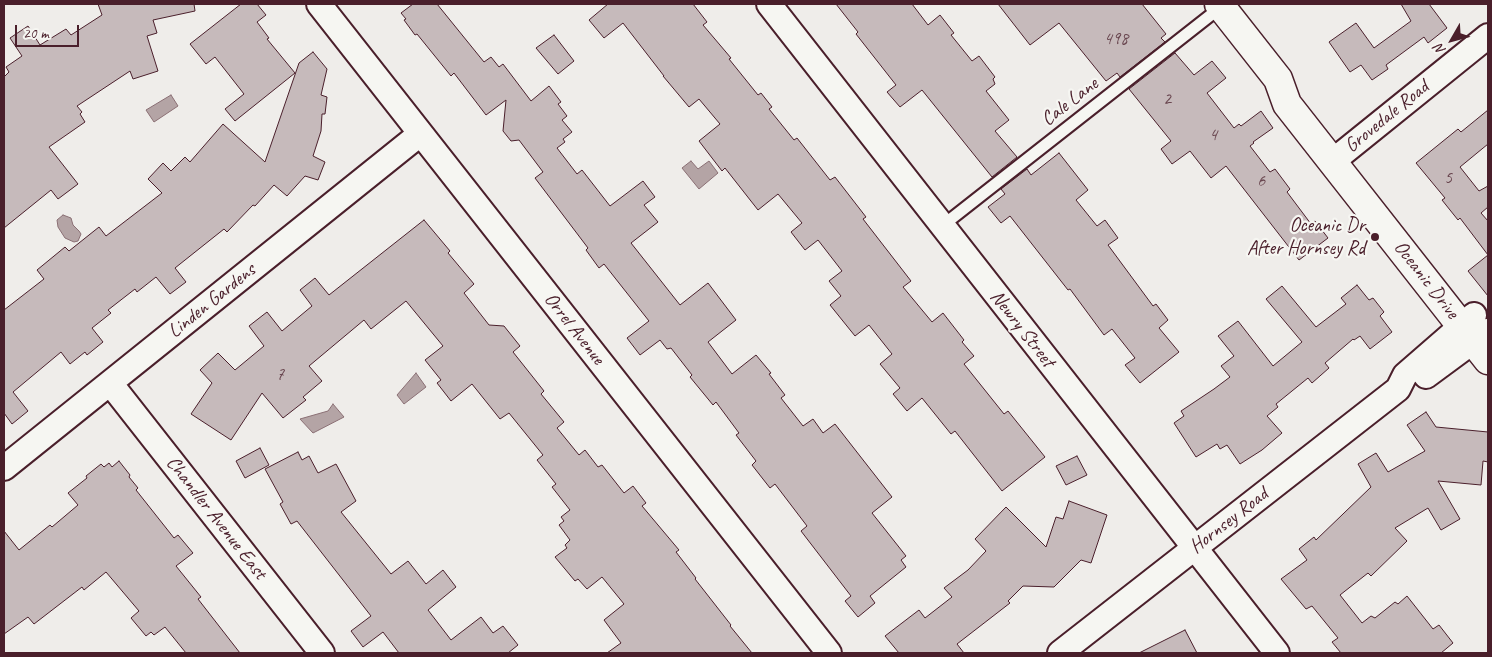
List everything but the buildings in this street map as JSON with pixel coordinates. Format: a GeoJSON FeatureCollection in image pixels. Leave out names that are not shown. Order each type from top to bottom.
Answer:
{"type":"FeatureCollection","features":[{"type":"Feature","properties":{"kind":"main road","name":"Oceanic Drive"},"geometry":{"type":"LineString","coordinates":[[1220,5],[1278,79],[1287,104],[1339,156],[1479,334]]}},
{"type":"Feature","properties":{"kind":"street","name":"Orrel Avenue"},"geometry":{"type":"LineString","coordinates":[[319,4],[829,653]]}},
{"type":"Feature","properties":{"kind":"street","name":"Newry Street"},"geometry":{"type":"LineString","coordinates":[[769,4],[1277,653]]}},
{"type":"Feature","properties":{"kind":"street","name":"Grovedale Road"},"geometry":{"type":"LineString","coordinates":[[1339,156],[1488,36]]}},
{"type":"Feature","properties":{"kind":"street","name":"Linden Gardens"},"geometry":{"type":"LineString","coordinates":[[4,468],[420,134]]}},
{"type":"Feature","properties":{"kind":"street","name":"Hornsey Road"},"geometry":{"type":"LineString","coordinates":[[1060,653],[1398,389],[1413,385],[1479,334]]}},
{"type":"Feature","properties":{"kind":"street","name":"Chandler Avenue East"},"geometry":{"type":"LineString","coordinates":[[110,383],[322,653]]}},
{"type":"Feature","properties":{"kind":"lane","name":"Cale Lane"},"geometry":{"type":"LineString","coordinates":[[942,226],[1220,5]]}},
{"type":"Feature","properties":{"kind":"shaded area"},"geometry":{"type":"Polygon","coordinates":[[[171,95],[178,106],[154,122],[146,110],[171,95]]]}},
{"type":"Feature","properties":{"kind":"shaded area"},"geometry":{"type":"Polygon","coordinates":[[[691,161],[698,169],[709,161],[718,173],[699,189],[682,168],[691,161]]]}},
{"type":"Feature","properties":{"kind":"shaded area"},"geometry":{"type":"Polygon","coordinates":[[[63,215],[71,218],[73,225],[81,234],[78,241],[74,242],[65,238],[58,227],[57,220],[63,215]]]}},
{"type":"Feature","properties":{"kind":"shaded area"},"geometry":{"type":"Polygon","coordinates":[[[416,373],[426,387],[404,404],[397,395],[416,373]]]}},
{"type":"Feature","properties":{"kind":"shaded area"},"geometry":{"type":"Polygon","coordinates":[[[333,404],[344,417],[313,433],[300,419],[328,411],[333,404]]]}},
{"type":"Feature","properties":{"kind":"place","name":"Oceanic Dr After Hornsey Rd"},"geometry":{"type":"Point","coordinates":[1375,237]}}]}
